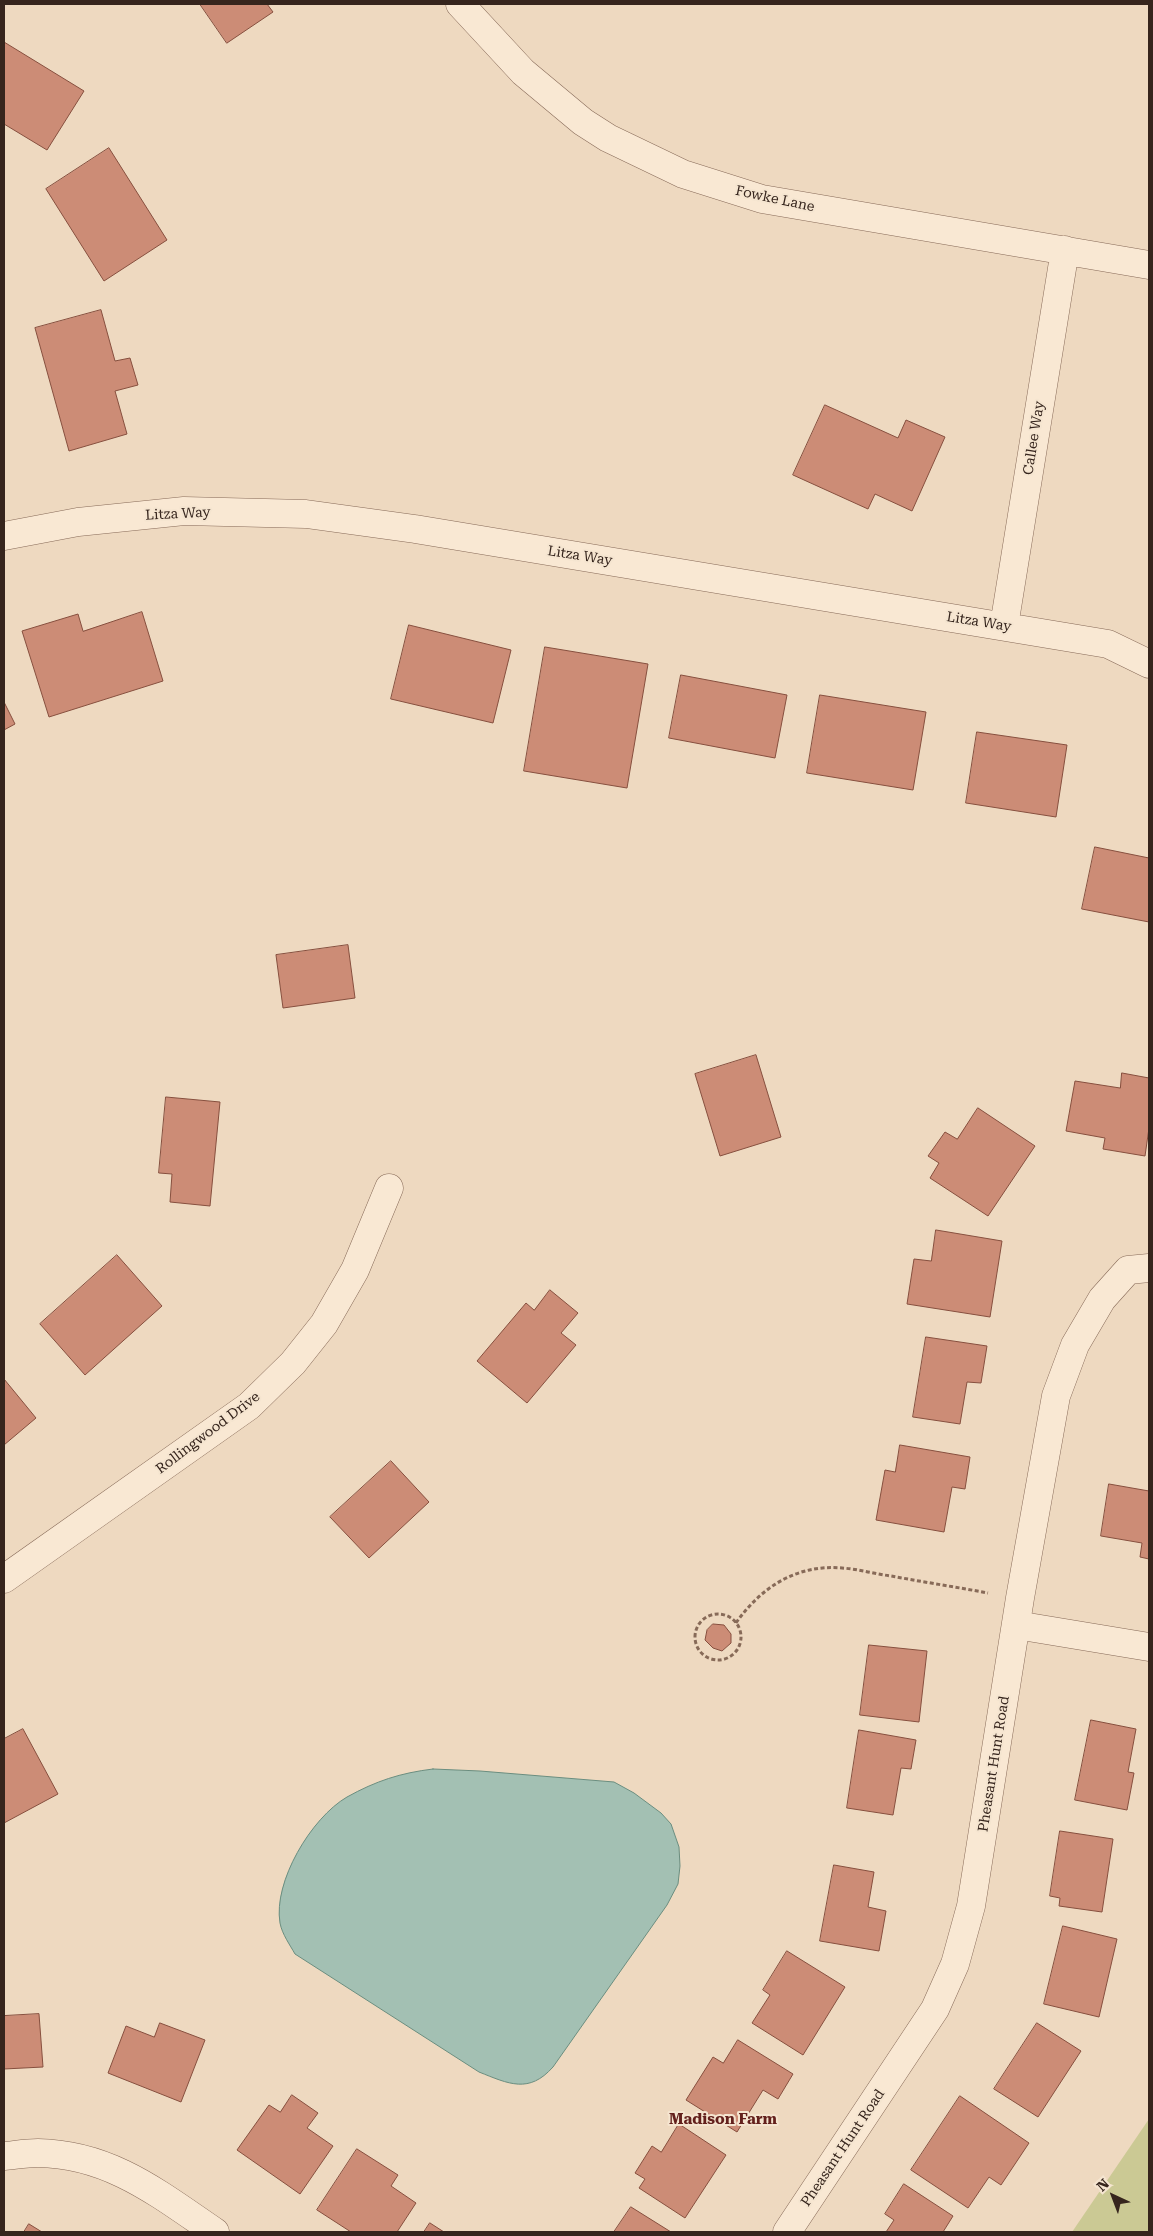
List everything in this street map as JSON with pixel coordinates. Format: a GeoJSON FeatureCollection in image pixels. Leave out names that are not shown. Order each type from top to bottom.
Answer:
{"type":"FeatureCollection","features":[{"type":"Feature","properties":{"kind":"street","name":"Fowke Lane"},"geometry":{"type":"LineString","coordinates":[[460,4],[523,72],[583,122],[608,138],[683,174],[762,199],[1149,265]]}},
{"type":"Feature","properties":{"kind":"street","name":"Callee Way"},"geometry":{"type":"LineString","coordinates":[[1004,626],[1064,250]]}},
{"type":"Feature","properties":{"kind":"street","name":"Litza Way"},"geometry":{"type":"LineString","coordinates":[[5,533],[78,522],[184,511],[306,514],[414,529],[1108,644],[1149,664]]}},
{"type":"Feature","properties":{"kind":"street","name":"Rollingwood Drive"},"geometry":{"type":"LineString","coordinates":[[4,1579],[249,1406],[293,1363],[324,1324],[355,1270],[390,1188]]}},
{"type":"Feature","properties":{"kind":"street","name":"Pheasant Hunt Road"},"geometry":{"type":"LineString","coordinates":[[787,2232],[935,2009],[955,1964],[971,1906],[1020,1598],[1056,1396],[1075,1345],[1102,1298],[1139,1269]]}},
{"type":"Feature","properties":{"kind":"street"},"geometry":{"type":"LineString","coordinates":[[1016,1625],[1149,1647]]}},
{"type":"Feature","properties":{"kind":"street"},"geometry":{"type":"LineString","coordinates":[[4,2156],[39,2153],[81,2158],[114,2168],[141,2182],[215,2232]]}},
{"type":"Feature","properties":{"kind":"path"},"geometry":{"type":"LineString","coordinates":[[736,1623],[748,1606],[771,1586],[788,1575],[806,1570],[841,1568],[1020,1598]]}},
{"type":"Feature","properties":{"kind":"path"},"geometry":{"type":"LineString","coordinates":[[713,1614],[725,1615],[736,1623],[740,1631],[741,1640],[737,1650],[730,1657],[717,1660],[709,1658],[698,1649],[695,1636],[696,1630],[701,1621],[707,1616],[713,1614]]}},
{"type":"Feature","properties":{"kind":"shaded area"},"geometry":{"type":"Polygon","coordinates":[[[433,1769],[614,1782],[634,1793],[661,1813],[671,1824],[679,1847],[680,1866],[678,1884],[667,1905],[553,2067],[536,2081],[527,2084],[509,2083],[479,2072],[295,1954],[281,1927],[279,1907],[282,1889],[297,1852],[320,1820],[347,1797],[368,1786],[399,1775],[433,1769]]]}},
{"type":"Feature","properties":{"kind":"shaded area"},"geometry":{"type":"Polygon","coordinates":[[[1149,2119],[1149,2232],[1072,2232],[1149,2119]]]}},
{"type":"Feature","properties":{"kind":"building"},"geometry":{"type":"Polygon","coordinates":[[[200,4],[267,4],[273,12],[227,43],[200,4]]]}},
{"type":"Feature","properties":{"kind":"building"},"geometry":{"type":"Polygon","coordinates":[[[4,42],[84,91],[47,150],[4,124],[4,42]]]}},
{"type":"Feature","properties":{"kind":"building"},"geometry":{"type":"Polygon","coordinates":[[[109,148],[167,240],[104,281],[46,189],[109,148]]]}},
{"type":"Feature","properties":{"kind":"building"},"geometry":{"type":"Polygon","coordinates":[[[101,310],[115,361],[130,358],[138,385],[115,391],[127,434],[69,451],[35,328],[101,310]]]}},
{"type":"Feature","properties":{"kind":"building"},"geometry":{"type":"Polygon","coordinates":[[[825,405],[898,438],[906,420],[945,437],[912,511],[875,494],[868,509],[793,475],[825,405]]]}},
{"type":"Feature","properties":{"kind":"building"},"geometry":{"type":"Polygon","coordinates":[[[142,612],[163,681],[49,717],[22,631],[78,614],[83,631],[142,612]]]}},
{"type":"Feature","properties":{"kind":"building"},"geometry":{"type":"Polygon","coordinates":[[[409,625],[511,650],[493,723],[391,699],[409,625]]]}},
{"type":"Feature","properties":{"kind":"building"},"geometry":{"type":"Polygon","coordinates":[[[545,647],[648,664],[627,788],[524,771],[545,647]]]}},
{"type":"Feature","properties":{"kind":"building"},"geometry":{"type":"Polygon","coordinates":[[[681,675],[787,695],[775,758],[669,738],[681,675]]]}},
{"type":"Feature","properties":{"kind":"building"},"geometry":{"type":"Polygon","coordinates":[[[820,695],[926,712],[913,790],[807,773],[820,695]]]}},
{"type":"Feature","properties":{"kind":"building"},"geometry":{"type":"Polygon","coordinates":[[[4,702],[15,724],[4,730],[4,702]]]}},
{"type":"Feature","properties":{"kind":"building"},"geometry":{"type":"Polygon","coordinates":[[[977,732],[1067,745],[1056,817],[966,803],[977,732]]]}},
{"type":"Feature","properties":{"kind":"building"},"geometry":{"type":"Polygon","coordinates":[[[1095,847],[1149,858],[1149,922],[1082,909],[1095,847]]]}},
{"type":"Feature","properties":{"kind":"building"},"geometry":{"type":"Polygon","coordinates":[[[348,945],[355,998],[283,1008],[276,955],[348,945]]]}},
{"type":"Feature","properties":{"kind":"building"},"geometry":{"type":"Polygon","coordinates":[[[756,1055],[781,1137],[720,1156],[695,1074],[756,1055]]]}},
{"type":"Feature","properties":{"kind":"building"},"geometry":{"type":"Polygon","coordinates":[[[1122,1073],[1149,1078],[1149,1128],[1145,1156],[1103,1149],[1105,1138],[1066,1131],[1075,1081],[1120,1088],[1122,1073]]]}},
{"type":"Feature","properties":{"kind":"building"},"geometry":{"type":"Polygon","coordinates":[[[166,1097],[220,1102],[210,1206],[170,1202],[172,1174],[159,1173],[166,1097]]]}},
{"type":"Feature","properties":{"kind":"building"},"geometry":{"type":"Polygon","coordinates":[[[978,1108],[1035,1146],[988,1216],[930,1178],[939,1163],[928,1156],[945,1132],[957,1139],[978,1108]]]}},
{"type":"Feature","properties":{"kind":"building"},"geometry":{"type":"Polygon","coordinates":[[[936,1230],[1002,1241],[990,1317],[907,1304],[914,1259],[931,1261],[936,1230]]]}},
{"type":"Feature","properties":{"kind":"building"},"geometry":{"type":"Polygon","coordinates":[[[117,1255],[162,1306],[85,1375],[40,1324],[117,1255]]]}},
{"type":"Feature","properties":{"kind":"building"},"geometry":{"type":"Polygon","coordinates":[[[550,1290],[578,1313],[561,1333],[576,1345],[527,1403],[477,1361],[526,1303],[534,1310],[550,1290]]]}},
{"type":"Feature","properties":{"kind":"building"},"geometry":{"type":"Polygon","coordinates":[[[926,1337],[987,1346],[981,1383],[967,1382],[960,1424],[913,1417],[926,1337]]]}},
{"type":"Feature","properties":{"kind":"building"},"geometry":{"type":"Polygon","coordinates":[[[4,1379],[36,1418],[4,1445],[4,1379]]]}},
{"type":"Feature","properties":{"kind":"building"},"geometry":{"type":"Polygon","coordinates":[[[900,1445],[970,1457],[965,1489],[952,1487],[944,1532],[876,1520],[885,1470],[895,1472],[900,1445]]]}},
{"type":"Feature","properties":{"kind":"building"},"geometry":{"type":"Polygon","coordinates":[[[391,1461],[429,1502],[369,1558],[330,1517],[391,1461]]]}},
{"type":"Feature","properties":{"kind":"building"},"geometry":{"type":"Polygon","coordinates":[[[1109,1484],[1149,1491],[1149,1559],[1140,1557],[1142,1543],[1101,1536],[1109,1484]]]}},
{"type":"Feature","properties":{"kind":"building"},"geometry":{"type":"Polygon","coordinates":[[[713,1624],[724,1625],[731,1634],[731,1643],[722,1651],[713,1648],[705,1640],[707,1630],[713,1624]]]}},
{"type":"Feature","properties":{"kind":"building"},"geometry":{"type":"Polygon","coordinates":[[[869,1645],[927,1651],[919,1722],[860,1715],[869,1645]]]}},
{"type":"Feature","properties":{"kind":"building"},"geometry":{"type":"Polygon","coordinates":[[[1091,1720],[1136,1729],[1128,1772],[1134,1773],[1127,1810],[1075,1800],[1091,1720]]]}},
{"type":"Feature","properties":{"kind":"building"},"geometry":{"type":"Polygon","coordinates":[[[23,1729],[58,1794],[4,1823],[4,1739],[23,1729]]]}},
{"type":"Feature","properties":{"kind":"building"},"geometry":{"type":"Polygon","coordinates":[[[859,1730],[916,1740],[911,1769],[901,1768],[893,1815],[847,1808],[859,1730]]]}},
{"type":"Feature","properties":{"kind":"building"},"geometry":{"type":"Polygon","coordinates":[[[1060,1831],[1113,1839],[1102,1912],[1059,1906],[1060,1898],[1050,1896],[1060,1831]]]}},
{"type":"Feature","properties":{"kind":"building"},"geometry":{"type":"Polygon","coordinates":[[[834,1865],[874,1872],[868,1907],[886,1911],[879,1951],[820,1941],[834,1865]]]}},
{"type":"Feature","properties":{"kind":"building"},"geometry":{"type":"Polygon","coordinates":[[[1063,1926],[1117,1939],[1099,2017],[1044,2004],[1063,1926]]]}},
{"type":"Feature","properties":{"kind":"building"},"geometry":{"type":"Polygon","coordinates":[[[787,1951],[845,1987],[803,2055],[752,2023],[770,1995],[763,1990],[787,1951]]]}},
{"type":"Feature","properties":{"kind":"building"},"geometry":{"type":"Polygon","coordinates":[[[39,2014],[43,2067],[4,2069],[4,2016],[39,2014]]]}},
{"type":"Feature","properties":{"kind":"building"},"geometry":{"type":"Polygon","coordinates":[[[160,2023],[205,2040],[181,2102],[108,2073],[126,2026],[154,2037],[160,2023]]]}},
{"type":"Feature","properties":{"kind":"building"},"geometry":{"type":"Polygon","coordinates":[[[1037,2023],[1081,2051],[1038,2117],[994,2089],[1037,2023]]]}},
{"type":"Feature","properties":{"kind":"building"},"geometry":{"type":"Polygon","coordinates":[[[738,2040],[793,2074],[778,2099],[763,2090],[737,2132],[686,2100],[713,2057],[723,2063],[738,2040]]]}},
{"type":"Feature","properties":{"kind":"building"},"geometry":{"type":"Polygon","coordinates":[[[292,2095],[318,2113],[307,2128],[333,2146],[300,2194],[237,2150],[269,2105],[280,2112],[292,2095]]]}},
{"type":"Feature","properties":{"kind":"building"},"geometry":{"type":"Polygon","coordinates":[[[960,2096],[1029,2143],[1001,2185],[989,2177],[968,2208],[911,2170],[960,2096]]]}},
{"type":"Feature","properties":{"kind":"building"},"geometry":{"type":"Polygon","coordinates":[[[679,2124],[726,2155],[685,2218],[639,2188],[645,2179],[635,2173],[652,2146],[661,2152],[679,2124]]]}},
{"type":"Feature","properties":{"kind":"building"},"geometry":{"type":"Polygon","coordinates":[[[357,2149],[398,2175],[391,2186],[416,2203],[397,2232],[351,2232],[317,2210],[357,2149]]]}},
{"type":"Feature","properties":{"kind":"building"},"geometry":{"type":"Polygon","coordinates":[[[904,2184],[953,2216],[943,2232],[886,2232],[894,2220],[885,2214],[904,2184]]]}},
{"type":"Feature","properties":{"kind":"building"},"geometry":{"type":"Polygon","coordinates":[[[631,2207],[671,2232],[614,2232],[631,2207]]]}},
{"type":"Feature","properties":{"kind":"building"},"geometry":{"type":"Polygon","coordinates":[[[430,2223],[444,2232],[424,2232],[430,2223]]]}},
{"type":"Feature","properties":{"kind":"building"},"geometry":{"type":"Polygon","coordinates":[[[29,2224],[42,2232],[24,2232],[29,2224]]]}},
{"type":"Feature","properties":{"kind":"district","name":"Madison Farm"},"geometry":{"type":"Point","coordinates":[723,2120]}}]}
